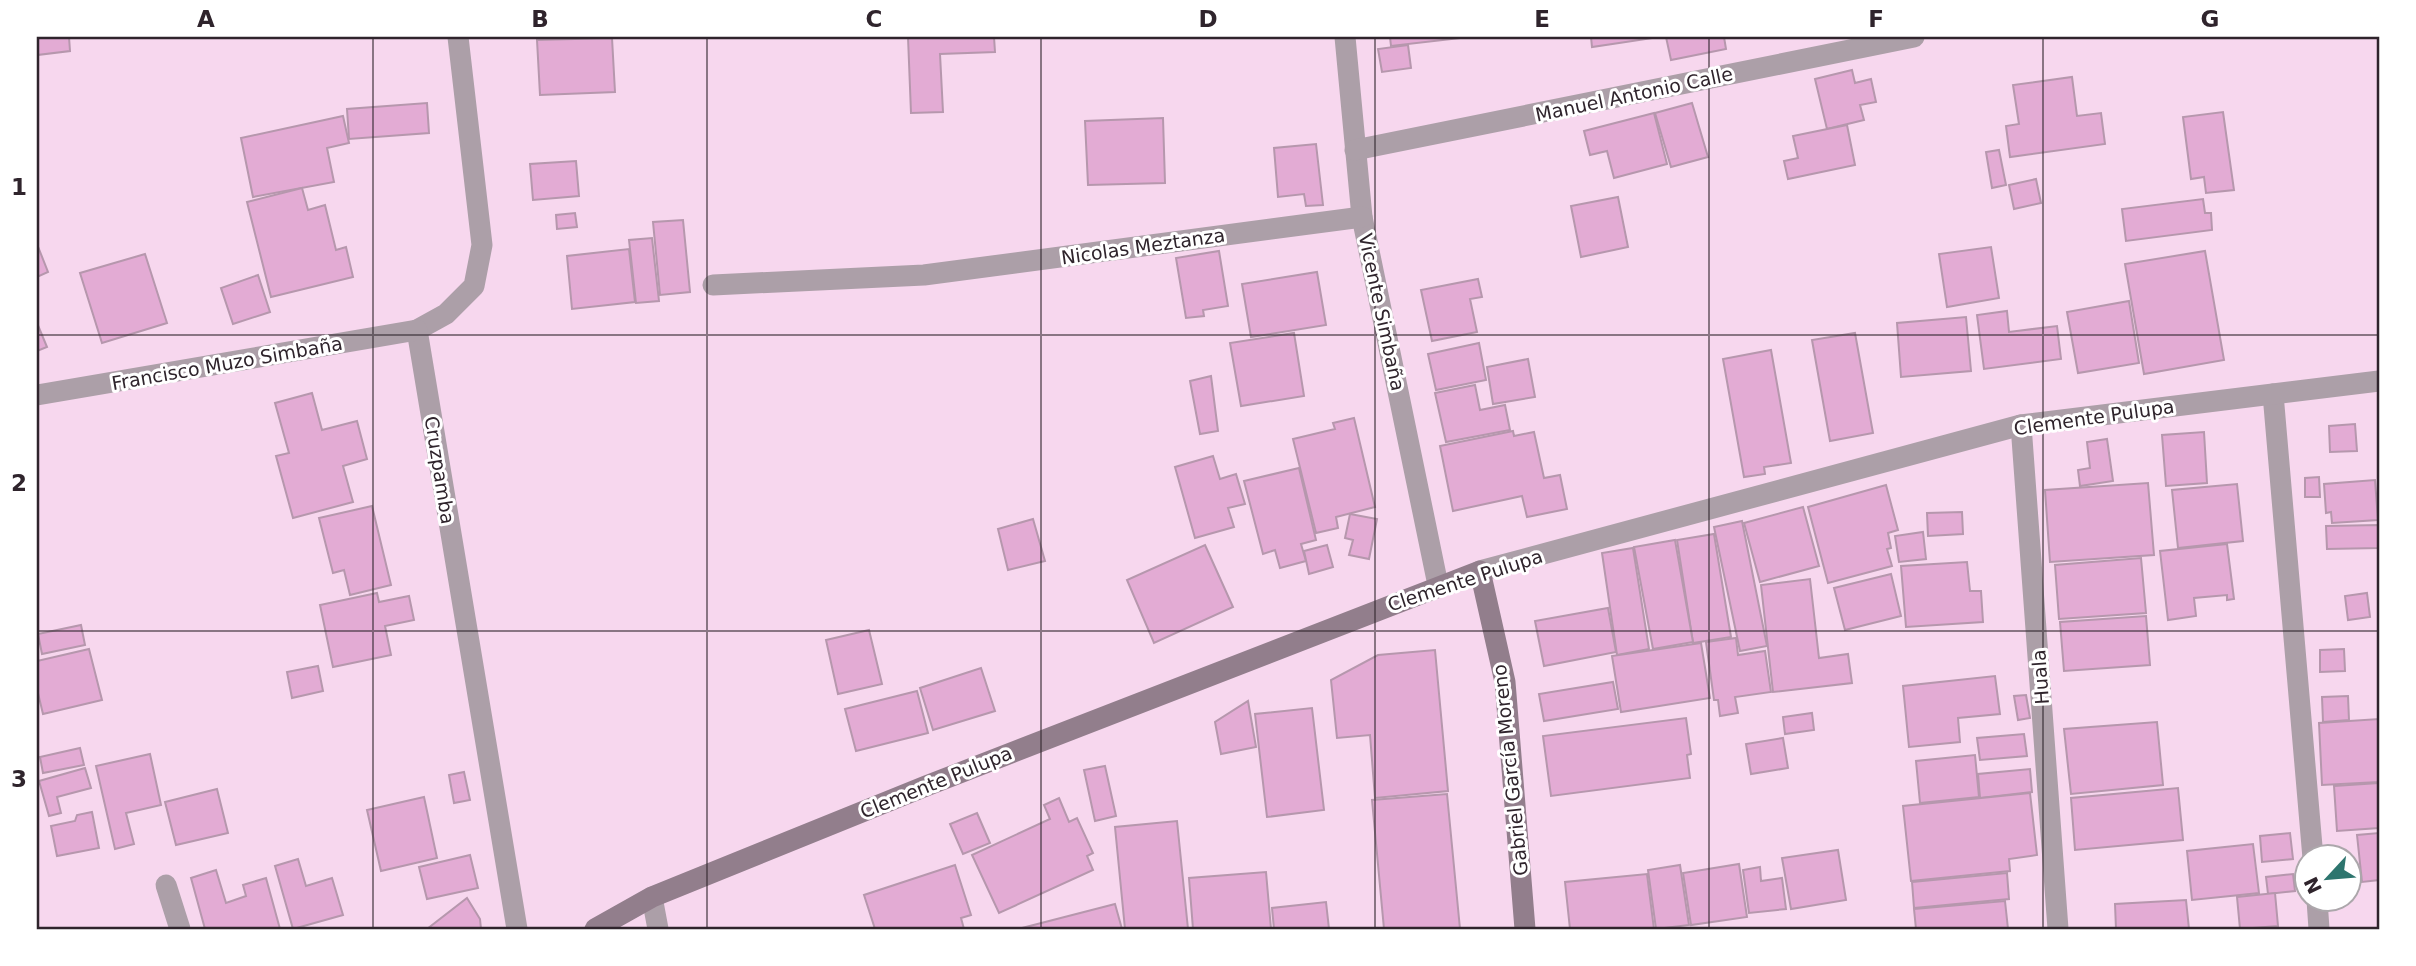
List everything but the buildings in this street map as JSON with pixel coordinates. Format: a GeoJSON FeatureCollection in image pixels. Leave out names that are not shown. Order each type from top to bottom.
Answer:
{"type":"FeatureCollection","features":[{"type":"Feature","properties":{"kind":"street"},"geometry":{"type":"LineString","coordinates":[[417,330],[446,314],[474,286],[482,245],[458,37]]}},
{"type":"Feature","properties":{"kind":"street","name":"Vicente Simbaña"},"geometry":{"type":"LineString","coordinates":[[1345,37],[1362,217],[1438,585]]}},
{"type":"Feature","properties":{"kind":"street","name":"Manuel Antonio Calle"},"geometry":{"type":"LineString","coordinates":[[1355,150],[1914,37]]}},
{"type":"Feature","properties":{"kind":"street","name":"Nicolas Meztanza"},"geometry":{"type":"LineString","coordinates":[[713,285],[924,275],[1362,217]]}},
{"type":"Feature","properties":{"kind":"street","name":"Francisco Muzo Simbaña"},"geometry":{"type":"LineString","coordinates":[[37,395],[417,330]]}},
{"type":"Feature","properties":{"kind":"street","name":"Cruzpamba"},"geometry":{"type":"LineString","coordinates":[[417,330],[517,929]]}},
{"type":"Feature","properties":{"kind":"street","name":"Clemente Pulupa"},"geometry":{"type":"LineString","coordinates":[[595,929],[652,897],[926,786],[1438,585],[1480,571],[2021,425],[2379,381]]}},
{"type":"Feature","properties":{"kind":"street"},"geometry":{"type":"LineString","coordinates":[[2273,394],[2312,844]]}},
{"type":"Feature","properties":{"kind":"street","name":"Huala"},"geometry":{"type":"LineString","coordinates":[[2021,425],[2058,929]]}},
{"type":"Feature","properties":{"kind":"street","name":"Gabriel García Moreno"},"geometry":{"type":"LineString","coordinates":[[1480,571],[1505,682],[1525,929]]}},
{"type":"Feature","properties":{"kind":"street"},"geometry":{"type":"LineString","coordinates":[[166,885],[180,929]]}},
{"type":"Feature","properties":{"kind":"street"},"geometry":{"type":"LineString","coordinates":[[652,897],[658,929]]}}]}
